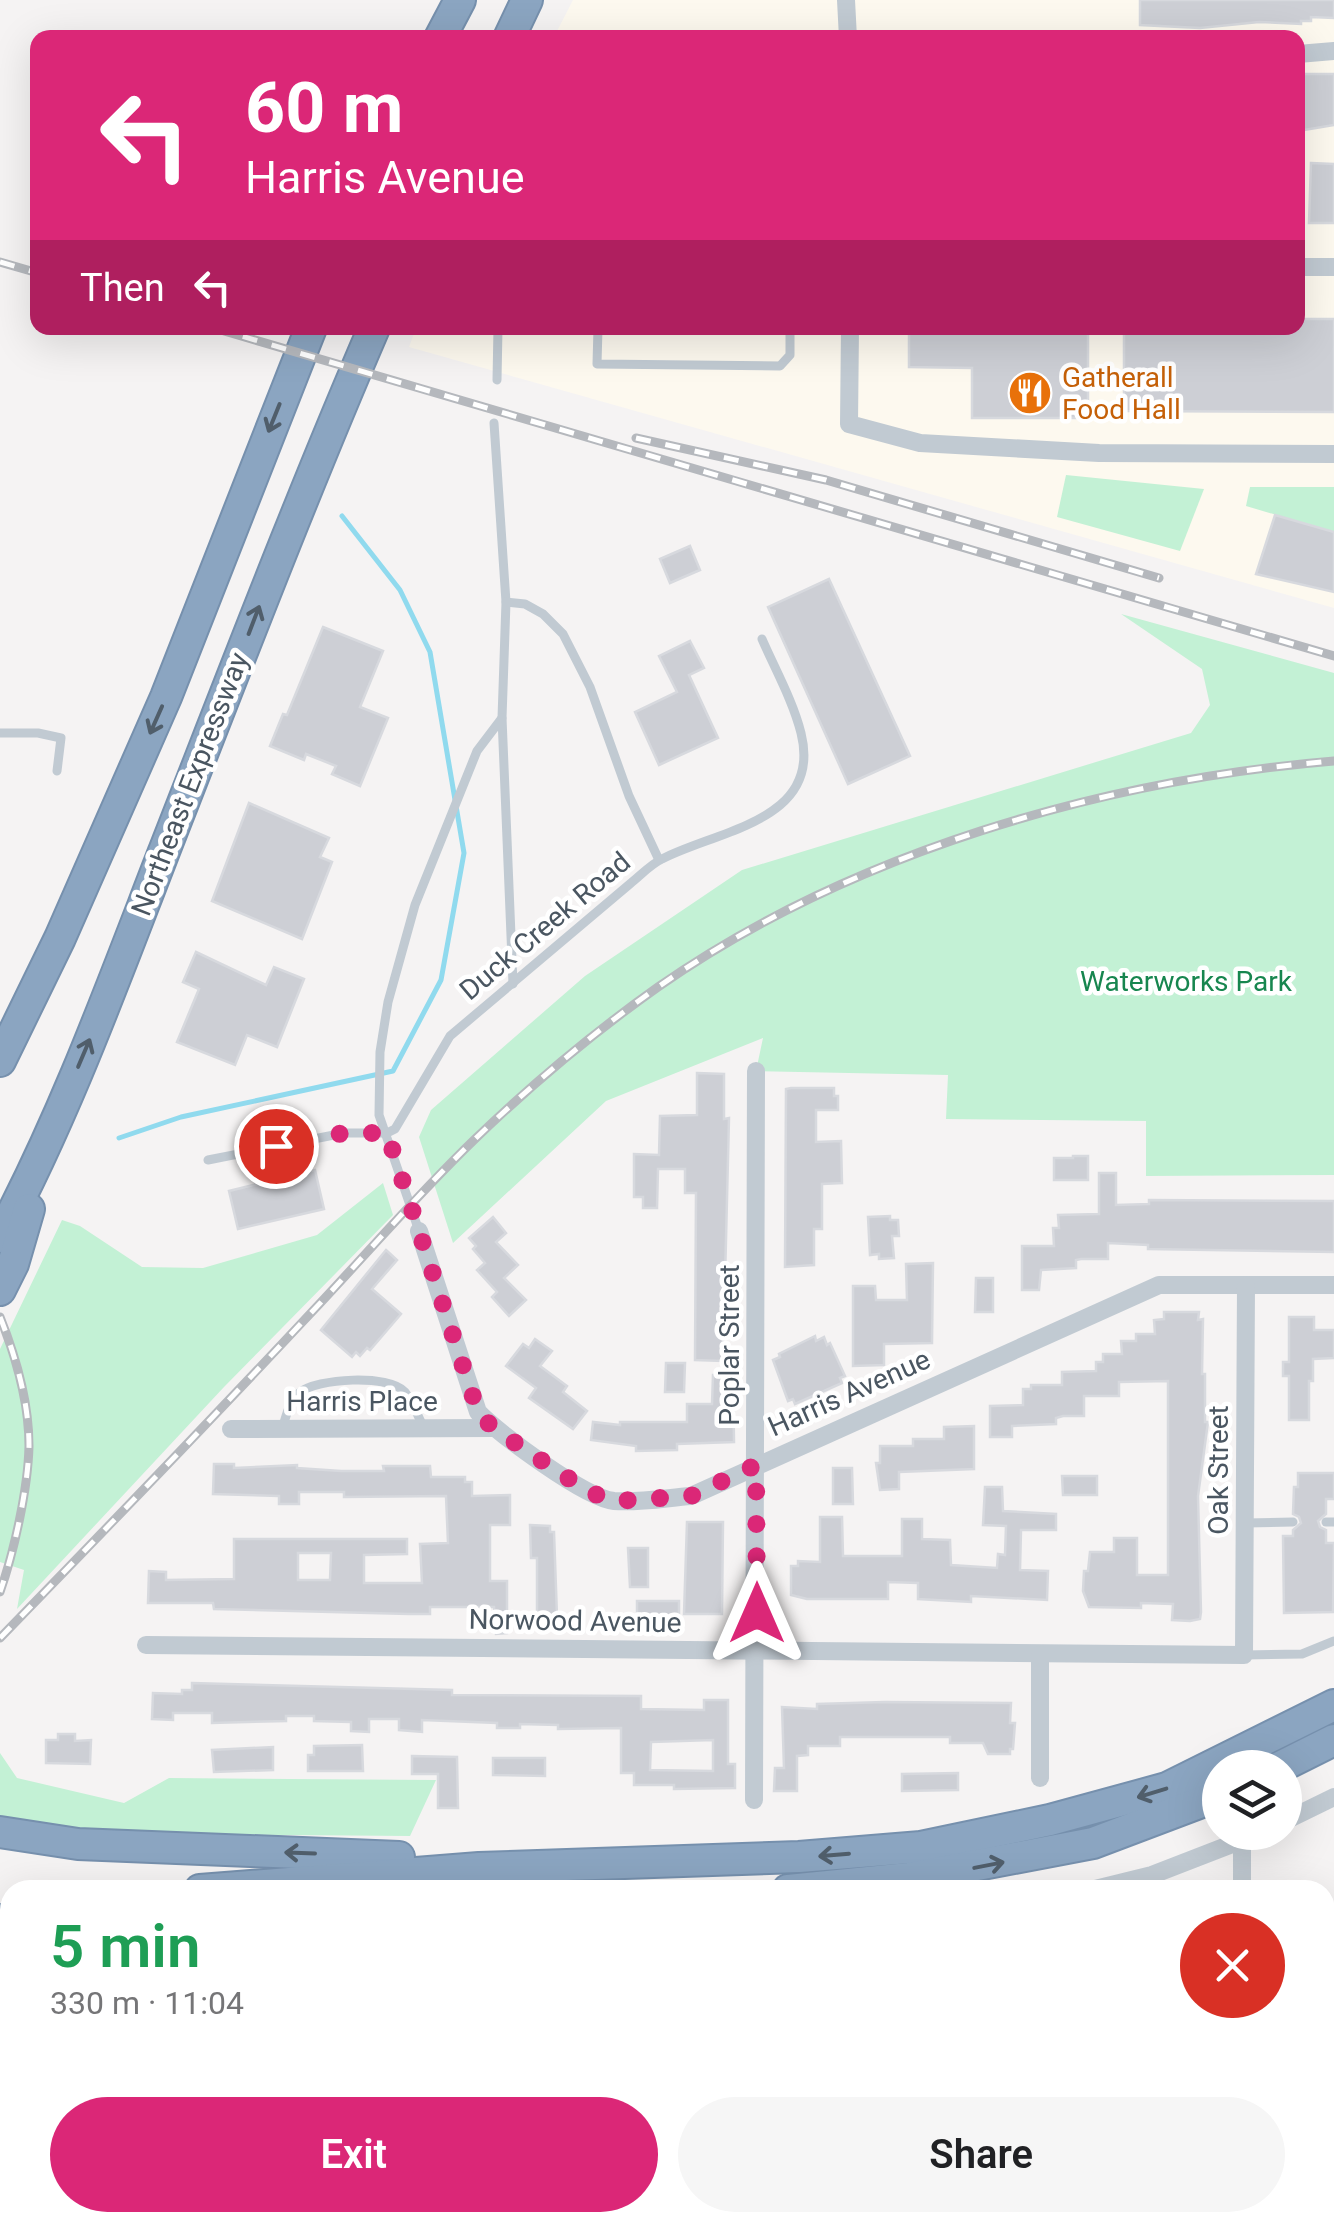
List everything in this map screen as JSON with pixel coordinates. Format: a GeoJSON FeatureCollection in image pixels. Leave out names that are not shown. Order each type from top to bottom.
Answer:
{"type":"FeatureCollection","features":[{"type":"Feature","properties":{"kind":"highway"},"geometry":{"type":"LineString","coordinates":[[444,30],[460,0]]}},
{"type":"Feature","properties":{"kind":"highway"},"geometry":{"type":"LineString","coordinates":[[513,30],[528,0]]}},
{"type":"Feature","properties":{"kind":"highway","name":"Northeast Expressway"},"geometry":{"type":"LineString","coordinates":[[0,1061],[60,938],[166,697],[308,335]]}},
{"type":"Feature","properties":{"kind":"highway","name":"Northeast Expressway"},"geometry":{"type":"LineString","coordinates":[[0,1237],[28,1185],[111,988],[308,482],[371,335]]}},
{"type":"Feature","properties":{"kind":"highway"},"geometry":{"type":"LineString","coordinates":[[0,1290],[13,1264],[56,1120]]}},
{"type":"Feature","properties":{"kind":"highway"},"geometry":{"type":"LineString","coordinates":[[343,1880],[572,1864],[799,1858],[921,1847],[1050,1820],[1167,1788],[1334,1704]]}},
{"type":"Feature","properties":{"kind":"highway"},"geometry":{"type":"LineString","coordinates":[[1302,1756],[1334,1740]]}},
{"type":"Feature","properties":{"kind":"highway"},"geometry":{"type":"LineString","coordinates":[[889,1880],[1076,1847],[1202,1802]]}},
{"type":"Feature","properties":{"kind":"highway"},"geometry":{"type":"LineString","coordinates":[[0,1832],[78,1844],[572,1864]]}},
{"type":"Feature","properties":{"kind":"street"},"geometry":{"type":"LineString","coordinates":[[846,0],[848,30]]}},
{"type":"Feature","properties":{"kind":"street"},"geometry":{"type":"LineString","coordinates":[[1305,54],[1334,52]]}},
{"type":"Feature","properties":{"kind":"street"},"geometry":{"type":"LineString","coordinates":[[1305,268],[1334,266]]}},
{"type":"Feature","properties":{"kind":"street"},"geometry":{"type":"LineString","coordinates":[[850,335],[848,424],[920,443],[1099,453],[1334,454]]}},
{"type":"Feature","properties":{"kind":"street","name":"Poplar Street"},"geometry":{"type":"LineString","coordinates":[[754,1800],[756,1071]]}},
{"type":"Feature","properties":{"kind":"street","name":"Harris Avenue"},"geometry":{"type":"LineString","coordinates":[[419,1231],[478,1412],[493,1428],[589,1492],[615,1501],[691,1496],[1159,1284],[1334,1286]]}},
{"type":"Feature","properties":{"kind":"street","name":"Oak Street"},"geometry":{"type":"LineString","coordinates":[[1244,1656],[1246,1285]]}},
{"type":"Feature","properties":{"kind":"street","name":"Harris Place"},"geometry":{"type":"LineString","coordinates":[[231,1429],[493,1428]]}},
{"type":"Feature","properties":{"kind":"street","name":"Norwood Avenue"},"geometry":{"type":"LineString","coordinates":[[146,1644],[1244,1656]]}},
{"type":"Feature","properties":{"kind":"street"},"geometry":{"type":"LineString","coordinates":[[1040,1656],[1040,1778]]}},
{"type":"Feature","properties":{"kind":"street"},"geometry":{"type":"LineString","coordinates":[[1302,1812],[1334,1796]]}},
{"type":"Feature","properties":{"kind":"street"},"geometry":{"type":"LineString","coordinates":[[1132,1880],[1218,1850]]}},
{"type":"Feature","properties":{"kind":"street"},"geometry":{"type":"LineString","coordinates":[[1242,1850],[1242,1880]]}},
{"type":"Feature","properties":{"kind":"lane"},"geometry":{"type":"LineString","coordinates":[[496,380],[498,335]]}},
{"type":"Feature","properties":{"kind":"lane"},"geometry":{"type":"LineString","coordinates":[[598,335],[597,364],[780,366],[790,355],[790,335]]}},
{"type":"Feature","properties":{"kind":"lane"},"geometry":{"type":"LineString","coordinates":[[494,424],[506,602],[502,718],[512,984]]}},
{"type":"Feature","properties":{"kind":"lane","name":"Duck Creek Road"},"geometry":{"type":"LineString","coordinates":[[387,1133],[401,1124],[450,1036],[658,860],[629,796],[590,687],[563,634],[544,614],[525,604],[506,602]]}},
{"type":"Feature","properties":{"kind":"lane"},"geometry":{"type":"LineString","coordinates":[[658,860],[774,812],[800,783],[804,766],[801,734],[762,639]]}},
{"type":"Feature","properties":{"kind":"lane","name":"Harris Avenue"},"geometry":{"type":"LineString","coordinates":[[419,1231],[378,1098],[388,1002],[415,905],[454,803],[477,751],[502,718]]}},
{"type":"Feature","properties":{"kind":"lane"},"geometry":{"type":"LineString","coordinates":[[0,733],[38,733],[61,738],[57,771]]}},
{"type":"Feature","properties":{"kind":"lane"},"geometry":{"type":"LineString","coordinates":[[208,1160],[344,1133],[387,1133]]}},
{"type":"Feature","properties":{"kind":"lane"},"geometry":{"type":"LineString","coordinates":[[282,1429],[289,1407],[300,1392],[336,1382],[382,1379],[404,1391],[424,1428]]}},
{"type":"Feature","properties":{"kind":"lane"},"geometry":{"type":"LineString","coordinates":[[1245,1523],[1293,1522]]}},
{"type":"Feature","properties":{"kind":"lane"},"geometry":{"type":"LineString","coordinates":[[1244,1656],[1302,1654],[1334,1641]]}},
{"type":"Feature","properties":{"kind":"shaded area"},"geometry":{"type":"Polygon","coordinates":[[[573,0],[1334,0],[1334,608],[409,347],[413,335],[1305,335],[1305,30],[558,30],[573,0]]]}},
{"type":"Feature","properties":{"kind":"green space"},"geometry":{"type":"Polygon","coordinates":[[[1066,475],[1204,489],[1180,551],[1057,517],[1066,475]]]}},
{"type":"Feature","properties":{"kind":"green space"},"geometry":{"type":"Polygon","coordinates":[[[1250,487],[1334,487],[1334,532],[1246,506],[1250,487]]]}},
{"type":"Feature","properties":{"kind":"green space","name":"Waterworks Park"},"geometry":{"type":"Polygon","coordinates":[[[1121,614],[1334,673],[1334,1175],[1146,1176],[1146,1121],[946,1119],[948,1075],[756,1071],[763,1038],[606,1101],[453,1243],[419,1137],[431,1110],[585,976],[742,870],[1191,733],[1210,705],[1202,669],[1121,614]]]}},
{"type":"Feature","properties":{"kind":"green space"},"geometry":{"type":"Polygon","coordinates":[[[383,1183],[393,1215],[224,1387],[17,1609],[24,1570],[0,1562],[0,1349],[62,1220],[80,1226],[142,1267],[203,1268],[317,1235],[383,1183]]]}},
{"type":"Feature","properties":{"kind":"green space"},"geometry":{"type":"Polygon","coordinates":[[[0,1753],[17,1778],[124,1803],[169,1778],[436,1780],[410,1836],[138,1834],[0,1820],[0,1753]]]}},
{"type":"Feature","properties":{"kind":"building"},"geometry":{"type":"Polygon","coordinates":[[[1140,0],[1334,0],[1334,18],[1311,17],[1311,21],[1301,24],[1259,22],[1200,28],[1140,25],[1140,0]]]}},
{"type":"Feature","properties":{"kind":"building"},"geometry":{"type":"Polygon","coordinates":[[[1305,74],[1334,74],[1334,125],[1305,130],[1305,74]]]}},
{"type":"Feature","properties":{"kind":"building"},"geometry":{"type":"Polygon","coordinates":[[[1311,163],[1334,164],[1334,223],[1309,223],[1311,163]]]}},
{"type":"Feature","properties":{"kind":"building"},"geometry":{"type":"Polygon","coordinates":[[[1305,319],[1334,319],[1334,412],[1124,411],[1124,335],[1305,335],[1305,319]]]}},
{"type":"Feature","properties":{"kind":"building","name":"Gatherall Food Hall"},"geometry":{"type":"Polygon","coordinates":[[[909,335],[1088,335],[1088,418],[972,418],[972,368],[909,367],[909,335]]]}},
{"type":"Feature","properties":{"kind":"building"},"geometry":{"type":"Polygon","coordinates":[[[1275,515],[1334,532],[1334,592],[1256,574],[1275,515]]]}},
{"type":"Feature","properties":{"kind":"building"},"geometry":{"type":"Polygon","coordinates":[[[690,546],[700,570],[670,583],[660,559],[690,546]]]}},
{"type":"Feature","properties":{"kind":"building"},"geometry":{"type":"Polygon","coordinates":[[[829,579],[910,756],[848,784],[768,607],[829,579]]]}},
{"type":"Feature","properties":{"kind":"building"},"geometry":{"type":"Polygon","coordinates":[[[323,627],[383,651],[360,707],[388,718],[360,786],[332,774],[336,766],[306,754],[304,760],[270,746],[323,627]]]}},
{"type":"Feature","properties":{"kind":"building"},"geometry":{"type":"Polygon","coordinates":[[[690,641],[704,668],[689,675],[718,738],[659,765],[635,712],[677,692],[659,656],[690,641]]]}},
{"type":"Feature","properties":{"kind":"building"},"geometry":{"type":"Polygon","coordinates":[[[249,803],[329,838],[320,857],[332,862],[302,939],[212,901],[249,803]]]}},
{"type":"Feature","properties":{"kind":"building"},"geometry":{"type":"Polygon","coordinates":[[[196,952],[266,985],[274,967],[304,979],[277,1047],[247,1035],[235,1065],[177,1042],[199,989],[183,982],[196,952]]]}},
{"type":"Feature","properties":{"kind":"building"},"geometry":{"type":"Polygon","coordinates":[[[697,1073],[724,1074],[724,1119],[729,1118],[723,1361],[695,1360],[696,1193],[685,1193],[685,1169],[658,1169],[657,1208],[643,1208],[643,1197],[634,1197],[634,1154],[659,1155],[660,1116],[697,1115],[697,1073]]]}},
{"type":"Feature","properties":{"kind":"building"},"geometry":{"type":"Polygon","coordinates":[[[834,1088],[838,1110],[816,1110],[816,1142],[841,1141],[842,1183],[822,1184],[822,1229],[814,1229],[814,1265],[785,1267],[786,1089],[834,1088]]]}},
{"type":"Feature","properties":{"kind":"building"},"geometry":{"type":"Polygon","coordinates":[[[1088,1156],[1088,1180],[1054,1180],[1054,1158],[1088,1156]]]}},
{"type":"Feature","properties":{"kind":"building"},"geometry":{"type":"Polygon","coordinates":[[[315,1170],[324,1209],[238,1229],[229,1191],[315,1170]]]}},
{"type":"Feature","properties":{"kind":"building"},"geometry":{"type":"Polygon","coordinates":[[[1099,1173],[1116,1173],[1116,1205],[1149,1204],[1149,1200],[1334,1201],[1334,1252],[1148,1249],[1148,1245],[1108,1243],[1108,1259],[1081,1259],[1076,1260],[1076,1268],[1041,1270],[1039,1290],[1022,1290],[1022,1246],[1054,1246],[1053,1228],[1059,1228],[1058,1215],[1099,1214],[1099,1173]]]}},
{"type":"Feature","properties":{"kind":"building"},"geometry":{"type":"Polygon","coordinates":[[[890,1216],[890,1220],[898,1220],[899,1236],[892,1236],[894,1258],[879,1259],[879,1254],[870,1255],[868,1217],[890,1216]]]}},
{"type":"Feature","properties":{"kind":"building"},"geometry":{"type":"Polygon","coordinates":[[[493,1217],[506,1233],[496,1242],[518,1265],[504,1278],[526,1300],[509,1316],[492,1297],[497,1292],[477,1270],[485,1263],[469,1238],[493,1217]]]}},
{"type":"Feature","properties":{"kind":"building"},"geometry":{"type":"Polygon","coordinates":[[[386,1250],[397,1260],[372,1289],[401,1314],[370,1350],[367,1348],[360,1356],[356,1352],[352,1357],[321,1330],[386,1250]]]}},
{"type":"Feature","properties":{"kind":"building"},"geometry":{"type":"Polygon","coordinates":[[[933,1263],[932,1343],[884,1344],[884,1365],[853,1366],[853,1286],[875,1286],[876,1300],[907,1300],[906,1264],[933,1263]]]}},
{"type":"Feature","properties":{"kind":"building"},"geometry":{"type":"Polygon","coordinates":[[[976,1278],[993,1278],[993,1312],[975,1312],[976,1278]]]}},
{"type":"Feature","properties":{"kind":"building"},"geometry":{"type":"Polygon","coordinates":[[[1164,1312],[1199,1312],[1198,1320],[1203,1319],[1202,1374],[1208,1422],[1198,1496],[1201,1612],[1200,1619],[1190,1621],[1172,1620],[1173,1604],[1089,1607],[1083,1591],[1090,1552],[1114,1552],[1114,1538],[1137,1538],[1137,1575],[1168,1575],[1168,1381],[1119,1382],[1119,1396],[1084,1396],[1084,1416],[1056,1418],[1056,1424],[1012,1426],[1012,1437],[990,1437],[990,1406],[1023,1405],[1023,1389],[1031,1389],[1031,1385],[1062,1385],[1062,1372],[1096,1371],[1096,1362],[1103,1362],[1103,1354],[1122,1354],[1121,1341],[1136,1341],[1136,1334],[1155,1334],[1154,1320],[1164,1319],[1164,1312]]]}},
{"type":"Feature","properties":{"kind":"building"},"geometry":{"type":"Polygon","coordinates":[[[1289,1317],[1314,1317],[1314,1330],[1334,1330],[1334,1358],[1313,1359],[1309,1420],[1289,1420],[1289,1376],[1283,1376],[1283,1362],[1289,1362],[1289,1317]]]}},
{"type":"Feature","properties":{"kind":"building"},"geometry":{"type":"Polygon","coordinates":[[[815,1336],[816,1341],[824,1337],[827,1345],[830,1343],[845,1376],[840,1378],[842,1383],[795,1404],[793,1399],[788,1401],[773,1360],[815,1336]]]}},
{"type":"Feature","properties":{"kind":"building"},"geometry":{"type":"Polygon","coordinates":[[[535,1339],[552,1351],[540,1366],[567,1386],[563,1392],[587,1411],[573,1429],[529,1398],[536,1388],[506,1366],[523,1344],[529,1348],[535,1339]]]}},
{"type":"Feature","properties":{"kind":"building"},"geometry":{"type":"Polygon","coordinates":[[[666,1363],[685,1363],[684,1392],[665,1392],[666,1363]]]}},
{"type":"Feature","properties":{"kind":"building"},"geometry":{"type":"Polygon","coordinates":[[[713,1375],[733,1375],[734,1442],[677,1444],[677,1450],[636,1451],[636,1446],[591,1440],[593,1422],[687,1422],[687,1404],[712,1404],[713,1375]]]}},
{"type":"Feature","properties":{"kind":"building"},"geometry":{"type":"Polygon","coordinates":[[[974,1426],[974,1469],[899,1472],[899,1489],[880,1490],[876,1463],[880,1463],[880,1446],[913,1446],[913,1439],[944,1439],[944,1427],[974,1426]]]}},
{"type":"Feature","properties":{"kind":"building"},"geometry":{"type":"Polygon","coordinates":[[[214,1464],[234,1464],[234,1468],[297,1465],[341,1471],[430,1466],[431,1477],[465,1477],[465,1482],[472,1482],[472,1496],[510,1495],[510,1525],[490,1525],[490,1581],[507,1581],[507,1633],[496,1634],[494,1607],[430,1607],[430,1614],[409,1614],[214,1609],[213,1603],[148,1603],[149,1571],[166,1572],[166,1580],[234,1579],[234,1539],[407,1539],[407,1554],[364,1555],[364,1583],[422,1583],[420,1544],[448,1543],[446,1496],[344,1497],[344,1492],[299,1492],[299,1504],[279,1504],[279,1496],[213,1494],[214,1464]],[[298,1553],[298,1580],[330,1580],[331,1553],[298,1553]]]}},
{"type":"Feature","properties":{"kind":"building"},"geometry":{"type":"Polygon","coordinates":[[[833,1468],[852,1468],[853,1504],[833,1504],[833,1468]]]}},
{"type":"Feature","properties":{"kind":"building"},"geometry":{"type":"Polygon","coordinates":[[[1298,1473],[1334,1473],[1334,1499],[1326,1499],[1326,1514],[1318,1521],[1326,1530],[1326,1543],[1334,1543],[1333,1612],[1284,1613],[1283,1536],[1293,1536],[1293,1530],[1301,1523],[1293,1514],[1298,1473]]]}},
{"type":"Feature","properties":{"kind":"building"},"geometry":{"type":"Polygon","coordinates":[[[1062,1476],[1097,1476],[1097,1495],[1063,1495],[1062,1476]]]}},
{"type":"Feature","properties":{"kind":"building"},"geometry":{"type":"Polygon","coordinates":[[[985,1487],[1002,1487],[1003,1511],[1056,1514],[1056,1530],[1021,1530],[1020,1570],[1048,1571],[1047,1600],[971,1596],[971,1602],[918,1599],[918,1583],[888,1582],[888,1599],[807,1599],[791,1595],[791,1566],[798,1566],[798,1561],[820,1562],[820,1517],[842,1517],[843,1556],[902,1556],[902,1519],[922,1519],[922,1539],[950,1540],[951,1565],[997,1568],[998,1554],[1005,1555],[1006,1526],[983,1525],[985,1487]]]}},
{"type":"Feature","properties":{"kind":"building"},"geometry":{"type":"Polygon","coordinates":[[[687,1522],[723,1522],[722,1614],[684,1614],[687,1522]]]}},
{"type":"Feature","properties":{"kind":"building"},"geometry":{"type":"Polygon","coordinates":[[[530,1525],[550,1526],[550,1532],[554,1532],[557,1616],[537,1616],[537,1558],[531,1558],[530,1525]]]}},
{"type":"Feature","properties":{"kind":"building"},"geometry":{"type":"Polygon","coordinates":[[[628,1548],[648,1548],[648,1587],[630,1587],[628,1548]]]}},
{"type":"Feature","properties":{"kind":"building"},"geometry":{"type":"Polygon","coordinates":[[[637,1601],[679,1601],[679,1618],[637,1621],[637,1601]]]}},
{"type":"Feature","properties":{"kind":"building"},"geometry":{"type":"Polygon","coordinates":[[[192,1683],[452,1690],[452,1695],[641,1696],[641,1709],[704,1710],[704,1700],[728,1700],[728,1764],[735,1764],[735,1788],[634,1785],[634,1773],[621,1773],[621,1728],[558,1729],[558,1725],[520,1724],[520,1728],[497,1728],[497,1723],[422,1720],[422,1732],[399,1730],[399,1719],[369,1719],[369,1732],[351,1731],[351,1722],[314,1721],[314,1716],[286,1716],[286,1721],[212,1723],[212,1713],[173,1713],[173,1720],[152,1719],[153,1693],[182,1694],[182,1690],[192,1690],[192,1683]],[[713,1740],[651,1742],[650,1770],[713,1771],[713,1740]]]}},
{"type":"Feature","properties":{"kind":"building"},"geometry":{"type":"Polygon","coordinates":[[[1011,1703],[1010,1723],[1015,1723],[1013,1749],[1010,1754],[988,1754],[983,1743],[950,1743],[950,1737],[840,1737],[840,1746],[808,1746],[808,1755],[797,1756],[797,1791],[774,1791],[775,1768],[784,1768],[782,1707],[817,1709],[817,1704],[1011,1703]]]}},
{"type":"Feature","properties":{"kind":"building"},"geometry":{"type":"Polygon","coordinates":[[[58,1734],[75,1734],[75,1741],[91,1740],[90,1764],[46,1763],[46,1740],[58,1740],[58,1734]]]}},
{"type":"Feature","properties":{"kind":"building"},"geometry":{"type":"Polygon","coordinates":[[[362,1745],[363,1771],[308,1771],[308,1755],[314,1755],[314,1746],[362,1745]]]}},
{"type":"Feature","properties":{"kind":"building"},"geometry":{"type":"Polygon","coordinates":[[[273,1747],[273,1770],[214,1772],[212,1750],[273,1747]]]}},
{"type":"Feature","properties":{"kind":"building"},"geometry":{"type":"Polygon","coordinates":[[[412,1756],[457,1757],[458,1808],[438,1808],[438,1774],[412,1774],[412,1756]]]}},
{"type":"Feature","properties":{"kind":"building"},"geometry":{"type":"Polygon","coordinates":[[[493,1758],[545,1758],[545,1776],[493,1775],[493,1758]]]}},
{"type":"Feature","properties":{"kind":"building"},"geometry":{"type":"Polygon","coordinates":[[[958,1773],[958,1790],[902,1791],[902,1774],[958,1773]]]}},
{"type":"Feature","properties":{"kind":"waterway"},"geometry":{"type":"LineString","coordinates":[[119,1138],[181,1117],[393,1071],[441,980],[464,853],[430,652],[400,590],[342,516]]}},
{"type":"Feature","properties":{"kind":"railway"},"geometry":{"type":"LineString","coordinates":[[0,262],[30,271]]}},
{"type":"Feature","properties":{"kind":"railway"},"geometry":{"type":"LineString","coordinates":[[238,335],[1334,656]]}},
{"type":"Feature","properties":{"kind":"railway"},"geometry":{"type":"LineString","coordinates":[[636,438],[826,480],[1159,578]]}},
{"type":"Feature","properties":{"kind":"railway"},"geometry":{"type":"LineString","coordinates":[[0,1638],[453,1161],[563,1060],[658,987],[733,940],[812,898],[981,831],[1158,785],[1334,761]]}},
{"type":"Feature","properties":{"kind":"railway"},"geometry":{"type":"LineString","coordinates":[[0,1317],[20,1380],[29,1446],[19,1520],[0,1592]]}},
{"type":"Feature","properties":{"kind":"place","name":"Gatherall Food Hall"},"geometry":{"type":"Point","coordinates":[1030,393]}},
{"type":"Feature","properties":{"kind":"route"},"geometry":{"type":"LineString","coordinates":[[276,1146],[344,1133],[387,1133],[478,1412],[493,1428],[589,1492],[615,1501],[691,1496],[756,1465],[757,1613]]}}]}
